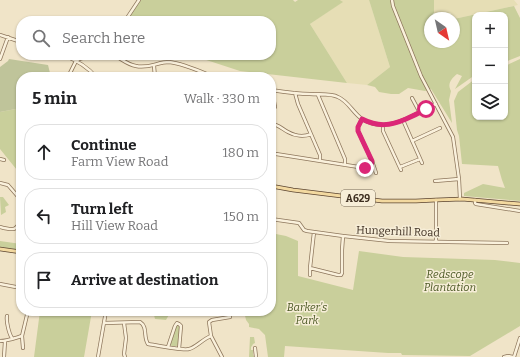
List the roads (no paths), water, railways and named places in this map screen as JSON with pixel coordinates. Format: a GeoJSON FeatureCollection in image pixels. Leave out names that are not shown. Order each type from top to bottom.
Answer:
{"type":"FeatureCollection","features":[{"type":"Feature","properties":{"kind":"main road","name":"A629"},"geometry":{"type":"LineString","coordinates":[[276,187],[382,201],[460,199],[520,204]]}},
{"type":"Feature","properties":{"kind":"main road"},"geometry":{"type":"LineString","coordinates":[[0,249],[16,251]]}},
{"type":"Feature","properties":{"kind":"street"},"geometry":{"type":"LineString","coordinates":[[128,16],[139,0]]}},
{"type":"Feature","properties":{"kind":"street"},"geometry":{"type":"LineString","coordinates":[[392,0],[393,6],[421,76],[454,137],[460,199]]}},
{"type":"Feature","properties":{"kind":"street"},"geometry":{"type":"LineString","coordinates":[[0,36],[16,40]]}},
{"type":"Feature","properties":{"kind":"street"},"geometry":{"type":"LineString","coordinates":[[0,59],[8,38]]}},
{"type":"Feature","properties":{"kind":"street"},"geometry":{"type":"LineString","coordinates":[[82,64],[85,60]]}},
{"type":"Feature","properties":{"kind":"street"},"geometry":{"type":"LineString","coordinates":[[122,60],[135,66],[142,67],[172,62],[201,72]]}},
{"type":"Feature","properties":{"kind":"street"},"geometry":{"type":"LineString","coordinates":[[70,72],[76,61],[92,72]]}},
{"type":"Feature","properties":{"kind":"street"},"geometry":{"type":"LineString","coordinates":[[154,66],[155,72]]}},
{"type":"Feature","properties":{"kind":"street"},"geometry":{"type":"LineString","coordinates":[[276,91],[339,97],[362,119],[374,124],[382,125],[396,123],[420,113],[436,104]]}},
{"type":"Feature","properties":{"kind":"street"},"geometry":{"type":"LineString","coordinates":[[295,93],[298,104],[320,156],[320,161]]}},
{"type":"Feature","properties":{"kind":"street"},"geometry":{"type":"LineString","coordinates":[[318,94],[345,159],[345,165]]}},
{"type":"Feature","properties":{"kind":"street"},"geometry":{"type":"LineString","coordinates":[[412,98],[420,113]]}},
{"type":"Feature","properties":{"kind":"street"},"geometry":{"type":"LineString","coordinates":[[362,119],[358,127],[358,131],[376,173]]}},
{"type":"Feature","properties":{"kind":"street"},"geometry":{"type":"LineString","coordinates":[[403,120],[422,163]]}},
{"type":"Feature","properties":{"kind":"street"},"geometry":{"type":"LineString","coordinates":[[276,125],[292,134],[307,136],[311,134]]}},
{"type":"Feature","properties":{"kind":"street"},"geometry":{"type":"LineString","coordinates":[[382,125],[383,131],[400,168],[420,159]]}},
{"type":"Feature","properties":{"kind":"street"},"geometry":{"type":"LineString","coordinates":[[412,141],[440,128]]}},
{"type":"Feature","properties":{"kind":"street"},"geometry":{"type":"LineString","coordinates":[[276,154],[365,168],[371,166],[372,161]]}},
{"type":"Feature","properties":{"kind":"street"},"geometry":{"type":"LineString","coordinates":[[0,159],[4,160]]}},
{"type":"Feature","properties":{"kind":"street"},"geometry":{"type":"LineString","coordinates":[[435,181],[459,179]]}},
{"type":"Feature","properties":{"kind":"street"},"geometry":{"type":"LineString","coordinates":[[0,183],[8,185],[16,194]]}},
{"type":"Feature","properties":{"kind":"street"},"geometry":{"type":"LineString","coordinates":[[436,200],[436,241]]}},
{"type":"Feature","properties":{"kind":"street"},"geometry":{"type":"LineString","coordinates":[[475,200],[476,204],[520,211]]}},
{"type":"Feature","properties":{"kind":"street","name":"Hungerhill Road"},"geometry":{"type":"LineString","coordinates":[[276,220],[299,223],[304,230],[307,231],[390,241],[507,242]]}},
{"type":"Feature","properties":{"kind":"street"},"geometry":{"type":"LineString","coordinates":[[0,227],[10,230],[14,230],[16,228]]}},
{"type":"Feature","properties":{"kind":"street"},"geometry":{"type":"LineString","coordinates":[[310,275],[314,232]]}},
{"type":"Feature","properties":{"kind":"street"},"geometry":{"type":"LineString","coordinates":[[310,268],[341,275],[343,236]]}},
{"type":"Feature","properties":{"kind":"street"},"geometry":{"type":"LineString","coordinates":[[0,284],[16,287]]}},
{"type":"Feature","properties":{"kind":"street"},"geometry":{"type":"LineString","coordinates":[[7,316],[6,319],[9,333],[12,338]]}},
{"type":"Feature","properties":{"kind":"street"},"geometry":{"type":"LineString","coordinates":[[23,348],[22,336],[27,316]]}},
{"type":"Feature","properties":{"kind":"street"},"geometry":{"type":"LineString","coordinates":[[98,357],[105,316]]}},
{"type":"Feature","properties":{"kind":"street"},"geometry":{"type":"LineString","coordinates":[[222,357],[211,336],[209,322],[212,320],[230,317]]}},
{"type":"Feature","properties":{"kind":"street"},"geometry":{"type":"LineString","coordinates":[[104,323],[140,322],[143,324],[146,341],[148,344],[179,349],[190,349],[211,336]]}},
{"type":"Feature","properties":{"kind":"street"},"geometry":{"type":"LineString","coordinates":[[124,323],[126,338],[124,357]]}},
{"type":"Feature","properties":{"kind":"street"},"geometry":{"type":"LineString","coordinates":[[168,347],[177,323],[181,326],[179,349]]}},
{"type":"Feature","properties":{"kind":"street"},"geometry":{"type":"LineString","coordinates":[[0,341],[22,336]]}},
{"type":"Feature","properties":{"kind":"street"},"geometry":{"type":"LineString","coordinates":[[504,357],[514,357],[520,338]]}},
{"type":"Feature","properties":{"kind":"street"},"geometry":{"type":"LineString","coordinates":[[4,357],[5,341]]}},
{"type":"Feature","properties":{"kind":"street"},"geometry":{"type":"LineString","coordinates":[[255,348],[256,357]]}},
{"type":"Feature","properties":{"kind":"park label","name":"Redscope Plantation"},"geometry":{"type":"Point","coordinates":[450,280]}},
{"type":"Feature","properties":{"kind":"park label","name":"Barker's Park"},"geometry":{"type":"Point","coordinates":[307,313]}}]}
